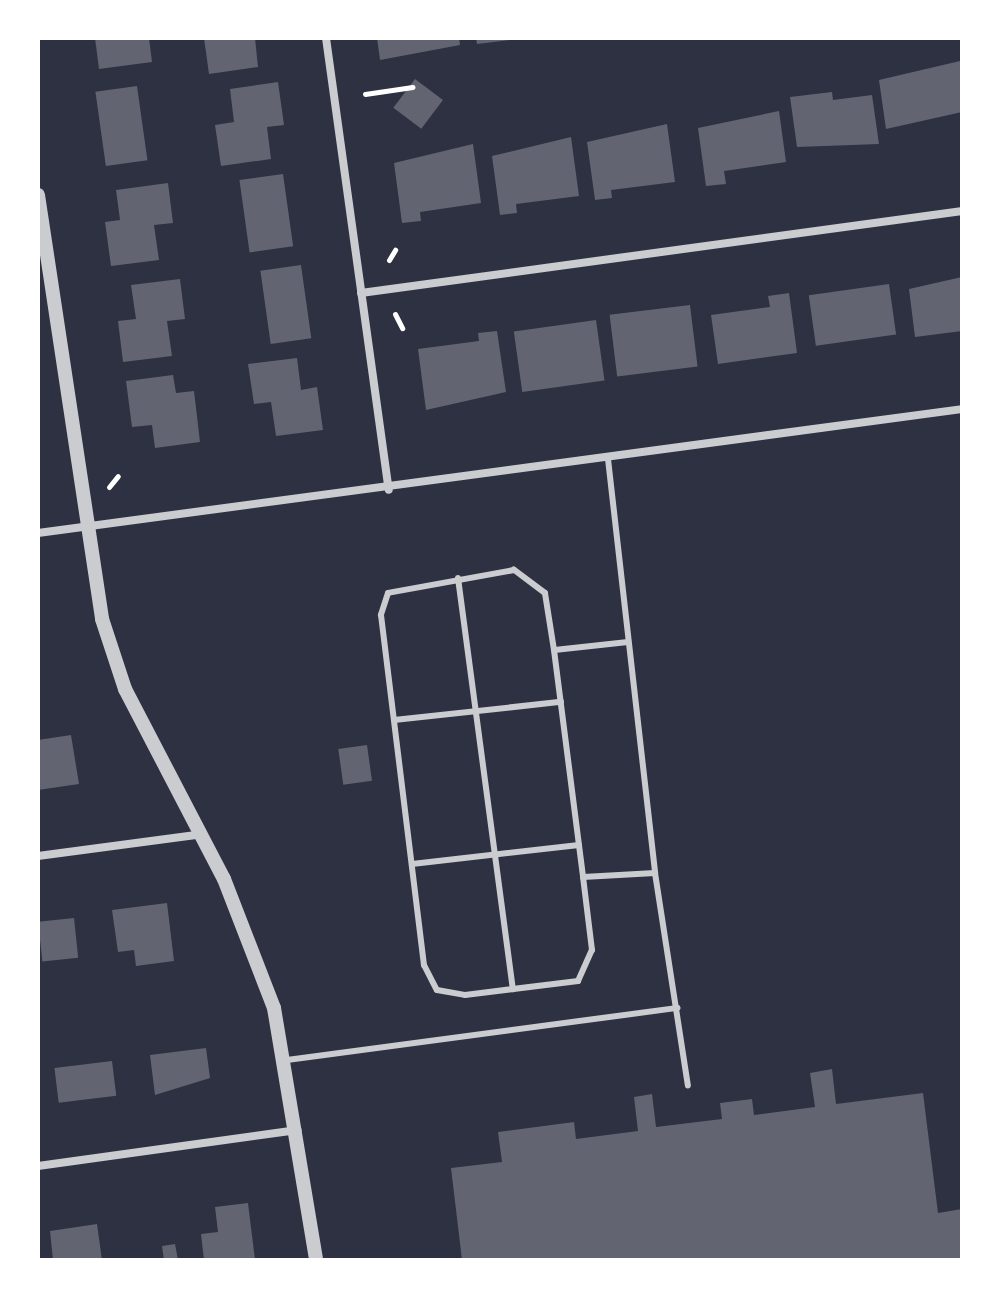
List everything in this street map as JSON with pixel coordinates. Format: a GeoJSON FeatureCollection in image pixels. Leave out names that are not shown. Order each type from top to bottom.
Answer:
{"type":"FeatureCollection","features":[{"type":"Feature","properties":{"kind":"street"},"geometry":{"type":"LineString","coordinates":[[326,38],[389,490]]}},
{"type":"Feature","properties":{"kind":"street"},"geometry":{"type":"LineString","coordinates":[[38,195],[83,527],[125,689],[203,834],[260,965],[287,1060],[316,1260]]}},
{"type":"Feature","properties":{"kind":"street"},"geometry":{"type":"LineString","coordinates":[[361,293],[962,211]]}},
{"type":"Feature","properties":{"kind":"street"},"geometry":{"type":"LineString","coordinates":[[38,533],[389,490],[962,409]]}},
{"type":"Feature","properties":{"kind":"street"},"geometry":{"type":"LineString","coordinates":[[38,856],[203,834]]}},
{"type":"Feature","properties":{"kind":"street"},"geometry":{"type":"LineString","coordinates":[[38,1166],[298,1130]]}},
{"type":"Feature","properties":{"kind":"lane"},"geometry":{"type":"LineString","coordinates":[[608,459],[655,873],[688,1085]]}},
{"type":"Feature","properties":{"kind":"lane"},"geometry":{"type":"LineString","coordinates":[[514,570],[531,576],[545,593],[554,650],[592,950],[578,981],[465,995],[437,990],[424,965],[381,615],[388,593],[514,570]]}},
{"type":"Feature","properties":{"kind":"lane"},"geometry":{"type":"LineString","coordinates":[[458,578],[513,989]]}},
{"type":"Feature","properties":{"kind":"lane"},"geometry":{"type":"LineString","coordinates":[[554,650],[628,642]]}},
{"type":"Feature","properties":{"kind":"lane"},"geometry":{"type":"LineString","coordinates":[[394,720],[561,702]]}},
{"type":"Feature","properties":{"kind":"lane"},"geometry":{"type":"LineString","coordinates":[[412,864],[579,845]]}},
{"type":"Feature","properties":{"kind":"lane"},"geometry":{"type":"LineString","coordinates":[[583,877],[655,873]]}},
{"type":"Feature","properties":{"kind":"lane"},"geometry":{"type":"LineString","coordinates":[[287,1060],[678,1008]]}},
{"type":"Feature","properties":{"kind":"path"},"geometry":{"type":"LineString","coordinates":[[365,94],[412,87]]}},
{"type":"Feature","properties":{"kind":"path"},"geometry":{"type":"LineString","coordinates":[[389,260],[395,250]]}},
{"type":"Feature","properties":{"kind":"path"},"geometry":{"type":"LineString","coordinates":[[395,314],[402,328]]}},
{"type":"Feature","properties":{"kind":"path"},"geometry":{"type":"LineString","coordinates":[[109,487],[118,476]]}},
{"type":"Feature","properties":{"kind":"building"},"geometry":{"type":"Polygon","coordinates":[[[95,38],[149,38],[152,62],[99,69],[95,38]]]}},
{"type":"Feature","properties":{"kind":"building"},"geometry":{"type":"Polygon","coordinates":[[[204,38],[255,38],[258,67],[209,74],[204,38]]]}},
{"type":"Feature","properties":{"kind":"building"},"geometry":{"type":"Polygon","coordinates":[[[377,38],[459,38],[460,45],[380,60],[377,38]]]}},
{"type":"Feature","properties":{"kind":"building"},"geometry":{"type":"Polygon","coordinates":[[[476,38],[509,38],[510,40],[477,44],[476,38]]]}},
{"type":"Feature","properties":{"kind":"building"},"geometry":{"type":"Polygon","coordinates":[[[960,61],[962,112],[886,129],[879,80],[960,61]]]}},
{"type":"Feature","properties":{"kind":"building"},"geometry":{"type":"Polygon","coordinates":[[[415,79],[443,100],[421,129],[393,108],[415,79]]]}},
{"type":"Feature","properties":{"kind":"building"},"geometry":{"type":"Polygon","coordinates":[[[278,82],[284,125],[267,127],[271,159],[221,166],[215,125],[234,122],[230,89],[278,82]]]}},
{"type":"Feature","properties":{"kind":"building"},"geometry":{"type":"Polygon","coordinates":[[[137,86],[147,160],[106,166],[95,92],[137,86]]]}},
{"type":"Feature","properties":{"kind":"building"},"geometry":{"type":"Polygon","coordinates":[[[832,92],[833,100],[872,95],[879,144],[797,147],[790,97],[832,92]]]}},
{"type":"Feature","properties":{"kind":"building"},"geometry":{"type":"Polygon","coordinates":[[[779,111],[786,162],[724,171],[726,184],[706,186],[698,128],[779,111]]]}},
{"type":"Feature","properties":{"kind":"building"},"geometry":{"type":"Polygon","coordinates":[[[667,124],[675,182],[611,190],[612,198],[595,200],[587,142],[667,124]]]}},
{"type":"Feature","properties":{"kind":"building"},"geometry":{"type":"Polygon","coordinates":[[[571,137],[579,196],[516,204],[517,213],[500,215],[492,156],[571,137]]]}},
{"type":"Feature","properties":{"kind":"building"},"geometry":{"type":"Polygon","coordinates":[[[473,144],[481,203],[420,212],[421,221],[402,223],[394,163],[473,144]]]}},
{"type":"Feature","properties":{"kind":"building"},"geometry":{"type":"Polygon","coordinates":[[[283,174],[293,246],[250,252],[239,180],[283,174]]]}},
{"type":"Feature","properties":{"kind":"building"},"geometry":{"type":"Polygon","coordinates":[[[168,183],[173,223],[154,225],[159,260],[111,266],[105,222],[120,220],[116,190],[168,183]]]}},
{"type":"Feature","properties":{"kind":"building"},"geometry":{"type":"Polygon","coordinates":[[[301,265],[311,338],[271,344],[260,271],[301,265]]]}},
{"type":"Feature","properties":{"kind":"building"},"geometry":{"type":"Polygon","coordinates":[[[962,277],[962,331],[915,337],[909,289],[962,277]]]}},
{"type":"Feature","properties":{"kind":"building"},"geometry":{"type":"Polygon","coordinates":[[[180,279],[185,319],[167,321],[172,356],[123,362],[118,321],[136,319],[131,285],[180,279]]]}},
{"type":"Feature","properties":{"kind":"building"},"geometry":{"type":"Polygon","coordinates":[[[889,284],[896,335],[816,346],[809,295],[889,284]]]}},
{"type":"Feature","properties":{"kind":"building"},"geometry":{"type":"Polygon","coordinates":[[[789,293],[797,353],[718,364],[711,315],[770,307],[768,296],[789,293]]]}},
{"type":"Feature","properties":{"kind":"building"},"geometry":{"type":"Polygon","coordinates":[[[690,305],[698,367],[617,376],[610,315],[690,305]]]}},
{"type":"Feature","properties":{"kind":"building"},"geometry":{"type":"Polygon","coordinates":[[[596,320],[604,380],[522,392],[514,332],[596,320]]]}},
{"type":"Feature","properties":{"kind":"building"},"geometry":{"type":"Polygon","coordinates":[[[497,331],[506,392],[426,410],[418,349],[479,341],[478,333],[497,331]]]}},
{"type":"Feature","properties":{"kind":"building"},"geometry":{"type":"Polygon","coordinates":[[[297,358],[301,390],[317,387],[323,430],[276,436],[271,402],[254,404],[248,364],[297,358]]]}},
{"type":"Feature","properties":{"kind":"building"},"geometry":{"type":"Polygon","coordinates":[[[173,375],[176,393],[194,391],[200,442],[155,448],[152,425],[132,427],[126,381],[173,375]]]}},
{"type":"Feature","properties":{"kind":"building"},"geometry":{"type":"Polygon","coordinates":[[[71,735],[79,784],[38,790],[38,740],[71,735]]]}},
{"type":"Feature","properties":{"kind":"building"},"geometry":{"type":"Polygon","coordinates":[[[367,745],[372,781],[343,785],[338,749],[367,745]]]}},
{"type":"Feature","properties":{"kind":"building"},"geometry":{"type":"Polygon","coordinates":[[[167,903],[174,961],[136,966],[134,950],[118,952],[112,910],[167,903]]]}},
{"type":"Feature","properties":{"kind":"building"},"geometry":{"type":"Polygon","coordinates":[[[74,918],[78,958],[42,962],[38,922],[74,918]]]}},
{"type":"Feature","properties":{"kind":"building"},"geometry":{"type":"Polygon","coordinates":[[[206,1048],[210,1078],[155,1095],[150,1055],[206,1048]]]}},
{"type":"Feature","properties":{"kind":"building"},"geometry":{"type":"Polygon","coordinates":[[[112,1061],[116,1096],[59,1103],[54,1068],[112,1061]]]}},
{"type":"Feature","properties":{"kind":"building"},"geometry":{"type":"Polygon","coordinates":[[[832,1069],[836,1104],[923,1093],[938,1213],[962,1209],[962,1260],[462,1260],[451,1168],[502,1162],[498,1132],[574,1122],[576,1139],[638,1131],[634,1097],[652,1094],[656,1127],[722,1119],[720,1103],[752,1099],[754,1115],[815,1107],[810,1073],[832,1069]]]}},
{"type":"Feature","properties":{"kind":"building"},"geometry":{"type":"Polygon","coordinates":[[[248,1203],[255,1260],[204,1260],[201,1234],[218,1232],[215,1207],[248,1203]]]}},
{"type":"Feature","properties":{"kind":"building"},"geometry":{"type":"Polygon","coordinates":[[[97,1224],[102,1260],[53,1260],[50,1231],[97,1224]]]}},
{"type":"Feature","properties":{"kind":"building"},"geometry":{"type":"Polygon","coordinates":[[[175,1244],[178,1260],[164,1260],[162,1246],[175,1244]]]}}]}
